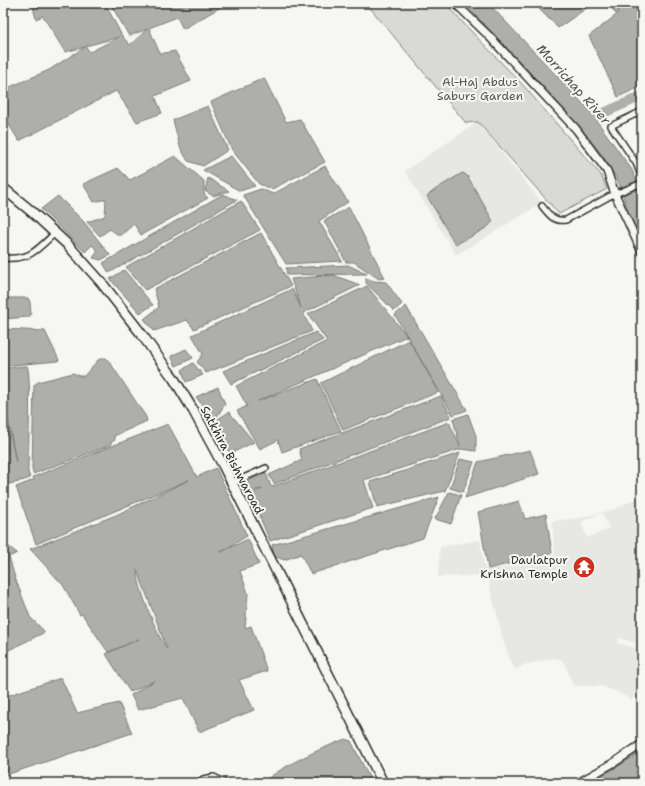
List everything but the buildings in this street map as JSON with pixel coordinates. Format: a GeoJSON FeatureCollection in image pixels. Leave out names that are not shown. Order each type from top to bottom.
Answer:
{"type":"FeatureCollection","features":[{"type":"Feature","properties":{"kind":"highway","name":"Satkhira Bishwaroad"},"geometry":{"type":"LineString","coordinates":[[3,188],[55,233],[101,282],[174,379],[193,410],[232,483],[383,783]]}},
{"type":"Feature","properties":{"kind":"street"},"geometry":{"type":"LineString","coordinates":[[455,3],[488,35],[576,130],[607,171],[642,252]]}},
{"type":"Feature","properties":{"kind":"street"},"geometry":{"type":"LineString","coordinates":[[642,111],[611,126],[636,163],[642,178]]}},
{"type":"Feature","properties":{"kind":"street"},"geometry":{"type":"LineString","coordinates":[[542,206],[552,218],[566,220],[617,193],[642,184]]}},
{"type":"Feature","properties":{"kind":"street"},"geometry":{"type":"LineString","coordinates":[[3,258],[17,259],[31,254],[55,233]]}},
{"type":"Feature","properties":{"kind":"street"},"geometry":{"type":"LineString","coordinates":[[232,483],[266,468]]}},
{"type":"Feature","properties":{"kind":"street"},"geometry":{"type":"LineString","coordinates":[[578,783],[615,762],[642,744]]}},
{"type":"Feature","properties":{"kind":"street"},"geometry":{"type":"LineString","coordinates":[[200,783],[203,779],[214,777],[225,783]]}},
{"type":"Feature","properties":{"kind":"shaded area"},"geometry":{"type":"Polygon","coordinates":[[[32,3],[105,3],[122,36],[130,45],[147,29],[129,36],[110,3],[226,4],[183,29],[177,17],[149,28],[160,54],[175,51],[191,81],[155,96],[162,113],[137,122],[116,91],[19,141],[3,115],[3,90],[49,70],[85,47],[65,52],[43,16],[36,19],[32,3]],[[119,37],[86,46],[90,52],[119,37]]]}},
{"type":"Feature","properties":{"kind":"shaded area"},"geometry":{"type":"Polygon","coordinates":[[[464,3],[488,3],[589,110],[632,170],[642,195],[642,242],[628,213],[618,181],[603,156],[538,81],[464,3]]]}},
{"type":"Feature","properties":{"kind":"shaded area"},"geometry":{"type":"Polygon","coordinates":[[[548,3],[589,3],[591,5],[558,28],[539,9],[548,3]]]}},
{"type":"Feature","properties":{"kind":"shaded area"},"geometry":{"type":"Polygon","coordinates":[[[608,3],[627,3],[616,14],[608,3]]]}},
{"type":"Feature","properties":{"kind":"shaded area"},"geometry":{"type":"Polygon","coordinates":[[[632,3],[642,3],[642,86],[618,97],[589,36],[632,3]]]}},
{"type":"Feature","properties":{"kind":"shaded area"},"geometry":{"type":"Polygon","coordinates":[[[264,78],[286,122],[300,119],[325,162],[272,189],[259,184],[232,150],[211,102],[264,78]]]}},
{"type":"Feature","properties":{"kind":"shaded area"},"geometry":{"type":"Polygon","coordinates":[[[208,106],[228,150],[203,166],[188,161],[180,147],[173,120],[208,106]]]}},
{"type":"Feature","properties":{"kind":"shaded area"},"geometry":{"type":"Polygon","coordinates":[[[478,122],[542,203],[456,255],[405,171],[478,122]]]}},
{"type":"Feature","properties":{"kind":"shaded area"},"geometry":{"type":"Polygon","coordinates":[[[175,156],[204,181],[204,194],[208,198],[141,235],[134,224],[120,236],[110,229],[100,236],[87,222],[105,216],[106,199],[94,202],[83,184],[118,168],[130,180],[175,156]]]}},
{"type":"Feature","properties":{"kind":"shaded area"},"geometry":{"type":"Polygon","coordinates":[[[231,156],[255,186],[240,191],[203,170],[231,156]]]}},
{"type":"Feature","properties":{"kind":"shaded area"},"geometry":{"type":"Polygon","coordinates":[[[325,166],[348,202],[319,221],[342,261],[286,264],[243,195],[261,189],[273,194],[325,166]]]}},
{"type":"Feature","properties":{"kind":"shaded area"},"geometry":{"type":"Polygon","coordinates":[[[462,173],[468,177],[493,221],[482,230],[457,244],[454,242],[427,196],[462,173]]]}},
{"type":"Feature","properties":{"kind":"shaded area"},"geometry":{"type":"Polygon","coordinates":[[[208,178],[229,191],[213,196],[205,191],[208,178]]]}},
{"type":"Feature","properties":{"kind":"shaded area"},"geometry":{"type":"Polygon","coordinates":[[[223,194],[237,200],[109,273],[103,263],[223,194]]]}},
{"type":"Feature","properties":{"kind":"shaded area"},"geometry":{"type":"Polygon","coordinates":[[[58,196],[84,222],[110,255],[101,260],[93,258],[98,251],[92,245],[85,252],[41,209],[58,196]]]}},
{"type":"Feature","properties":{"kind":"shaded area"},"geometry":{"type":"Polygon","coordinates":[[[241,201],[260,230],[145,290],[126,267],[241,201]]]}},
{"type":"Feature","properties":{"kind":"shaded area"},"geometry":{"type":"Polygon","coordinates":[[[349,207],[385,278],[379,279],[354,262],[346,262],[324,221],[349,207]]]}},
{"type":"Feature","properties":{"kind":"shaded area"},"geometry":{"type":"Polygon","coordinates":[[[261,233],[291,286],[194,329],[187,320],[154,331],[144,319],[159,307],[154,289],[261,233]]]}},
{"type":"Feature","properties":{"kind":"shaded area"},"geometry":{"type":"Polygon","coordinates":[[[348,265],[367,274],[287,275],[286,268],[348,265]]]}},
{"type":"Feature","properties":{"kind":"shaded area"},"geometry":{"type":"Polygon","coordinates":[[[124,270],[153,305],[140,313],[110,279],[124,270]]]}},
{"type":"Feature","properties":{"kind":"shaded area"},"geometry":{"type":"Polygon","coordinates":[[[333,275],[360,285],[303,313],[312,331],[206,373],[197,362],[203,354],[192,335],[292,289],[301,308],[291,279],[333,275]]]}},
{"type":"Feature","properties":{"kind":"shaded area"},"geometry":{"type":"Polygon","coordinates":[[[366,278],[374,281],[386,282],[402,304],[394,311],[366,283],[366,278]]]}},
{"type":"Feature","properties":{"kind":"shaded area"},"geometry":{"type":"Polygon","coordinates":[[[367,286],[407,336],[258,401],[317,379],[341,431],[282,452],[278,440],[260,449],[237,411],[247,406],[236,386],[327,341],[308,314],[367,286]]]}},
{"type":"Feature","properties":{"kind":"shaded area"},"geometry":{"type":"Polygon","coordinates":[[[3,298],[28,298],[30,302],[31,315],[28,317],[3,319],[3,298]]]}},
{"type":"Feature","properties":{"kind":"shaded area"},"geometry":{"type":"Polygon","coordinates":[[[406,306],[467,410],[453,415],[395,315],[406,306]]]}},
{"type":"Feature","properties":{"kind":"shaded area"},"geometry":{"type":"Polygon","coordinates":[[[3,329],[45,331],[59,360],[3,366],[3,329]]]}},
{"type":"Feature","properties":{"kind":"shaded area"},"geometry":{"type":"Polygon","coordinates":[[[316,332],[323,340],[231,384],[223,371],[316,332]]]}},
{"type":"Feature","properties":{"kind":"shaded area"},"geometry":{"type":"Polygon","coordinates":[[[409,340],[439,392],[343,430],[321,383],[409,340]]]}},
{"type":"Feature","properties":{"kind":"shaded area"},"geometry":{"type":"Polygon","coordinates":[[[186,349],[193,358],[176,366],[171,356],[186,349]]]}},
{"type":"Feature","properties":{"kind":"shaded area"},"geometry":{"type":"Polygon","coordinates":[[[106,358],[111,364],[146,417],[147,421],[114,436],[115,440],[111,442],[111,445],[33,474],[34,385],[38,382],[73,373],[84,376],[98,360],[106,358]]]}},
{"type":"Feature","properties":{"kind":"shaded area"},"geometry":{"type":"Polygon","coordinates":[[[193,363],[203,375],[186,382],[182,370],[193,363]]]}},
{"type":"Feature","properties":{"kind":"shaded area"},"geometry":{"type":"Polygon","coordinates":[[[27,366],[30,399],[28,472],[30,478],[3,485],[3,398],[16,462],[3,392],[3,368],[27,366]]]}},
{"type":"Feature","properties":{"kind":"shaded area"},"geometry":{"type":"Polygon","coordinates":[[[218,387],[225,404],[216,418],[212,418],[196,397],[218,387]]]}},
{"type":"Feature","properties":{"kind":"shaded area"},"geometry":{"type":"Polygon","coordinates":[[[441,396],[451,417],[274,484],[269,475],[302,460],[299,449],[441,396]]]}},
{"type":"Feature","properties":{"kind":"shaded area"},"geometry":{"type":"Polygon","coordinates":[[[229,412],[254,442],[230,454],[213,422],[229,412]]]}},
{"type":"Feature","properties":{"kind":"shaded area"},"geometry":{"type":"Polygon","coordinates":[[[468,414],[476,436],[476,451],[461,449],[364,480],[373,508],[270,541],[250,494],[262,489],[245,492],[241,484],[266,473],[271,487],[449,422],[460,446],[453,419],[468,414]]]}},
{"type":"Feature","properties":{"kind":"shaded area"},"geometry":{"type":"Polygon","coordinates":[[[168,424],[197,477],[216,468],[247,536],[219,553],[248,539],[259,564],[240,571],[248,593],[245,628],[251,626],[267,671],[239,680],[254,710],[199,732],[183,698],[138,710],[131,695],[154,681],[130,692],[106,654],[139,639],[108,652],[82,614],[80,615],[63,585],[30,549],[116,515],[189,480],[36,544],[16,487],[34,480],[33,477],[168,424]],[[137,569],[148,610],[167,649],[137,569]]]}},
{"type":"Feature","properties":{"kind":"shaded area"},"geometry":{"type":"Polygon","coordinates":[[[530,450],[539,474],[465,498],[478,462],[530,450]]]}},
{"type":"Feature","properties":{"kind":"shaded area"},"geometry":{"type":"Polygon","coordinates":[[[460,453],[445,491],[377,507],[370,482],[460,453]]]}},
{"type":"Feature","properties":{"kind":"shaded area"},"geometry":{"type":"Polygon","coordinates":[[[460,459],[474,462],[463,492],[450,488],[460,459]]]}},
{"type":"Feature","properties":{"kind":"shaded area"},"geometry":{"type":"Polygon","coordinates":[[[449,492],[461,495],[451,524],[435,519],[449,492]]]}},
{"type":"Feature","properties":{"kind":"shaded area"},"geometry":{"type":"Polygon","coordinates":[[[642,496],[642,678],[632,700],[601,686],[576,686],[572,684],[568,671],[562,660],[555,658],[523,665],[517,670],[513,667],[505,647],[487,575],[438,577],[440,547],[480,540],[485,569],[508,567],[555,555],[552,521],[579,518],[612,510],[642,496]],[[602,513],[581,522],[587,538],[609,529],[602,513]],[[619,638],[618,643],[636,648],[637,643],[619,638]]]}},
{"type":"Feature","properties":{"kind":"shaded area"},"geometry":{"type":"Polygon","coordinates":[[[439,497],[423,538],[311,574],[301,554],[284,560],[274,556],[272,545],[439,497]]]}},
{"type":"Feature","properties":{"kind":"shaded area"},"geometry":{"type":"Polygon","coordinates":[[[519,501],[525,519],[546,514],[552,553],[488,569],[478,512],[519,501]]]}},
{"type":"Feature","properties":{"kind":"shaded area"},"geometry":{"type":"Polygon","coordinates":[[[3,542],[17,553],[9,557],[15,578],[30,617],[45,632],[3,653],[3,542]]]}},
{"type":"Feature","properties":{"kind":"shaded area"},"geometry":{"type":"Polygon","coordinates":[[[61,678],[77,713],[119,703],[132,733],[3,776],[3,697],[61,678]]]}},
{"type":"Feature","properties":{"kind":"shaded area"},"geometry":{"type":"Polygon","coordinates":[[[345,739],[351,741],[372,783],[262,783],[292,763],[345,739]]]}},
{"type":"Feature","properties":{"kind":"shaded area"},"geometry":{"type":"Polygon","coordinates":[[[642,751],[642,778],[633,783],[589,783],[622,764],[642,751]]]}},
{"type":"Feature","properties":{"kind":"green space","name":"Al-Haj Abdus Saburs Garden"},"geometry":{"type":"Polygon","coordinates":[[[366,3],[444,3],[522,84],[601,175],[607,189],[559,214],[478,122],[466,123],[366,3]]]}},
{"type":"Feature","properties":{"kind":"waterway","name":"Morrichap River"},"geometry":{"type":"LineString","coordinates":[[590,119],[642,96]]}},
{"type":"Feature","properties":{"kind":"place","name":"Daulatpur Krishna Temple"},"geometry":{"type":"Point","coordinates":[584,567]}}]}
